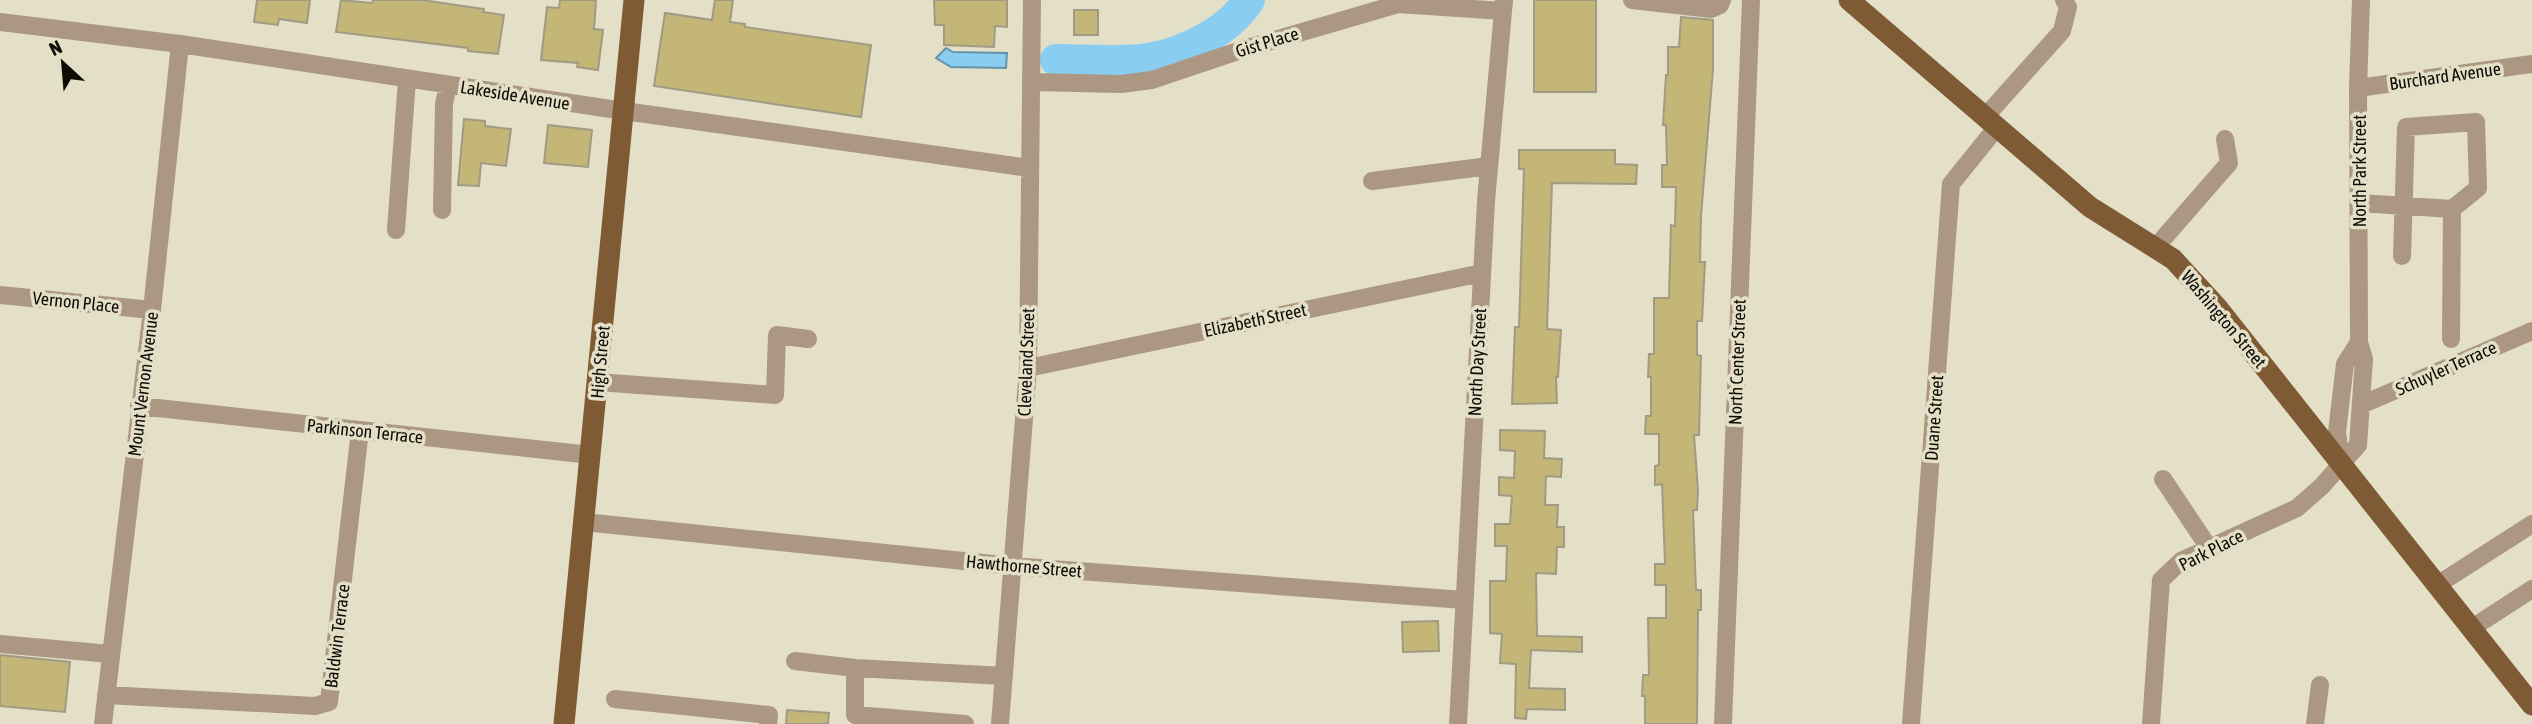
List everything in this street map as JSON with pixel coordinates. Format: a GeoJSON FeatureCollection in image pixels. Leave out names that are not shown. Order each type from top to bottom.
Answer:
{"type":"FeatureCollection","features":[{"type":"Feature","properties":{"kind":"main road","name":"High Street"},"geometry":{"type":"LineString","coordinates":[[564,724],[634,0]]}},
{"type":"Feature","properties":{"kind":"main road","name":"Washington Street"},"geometry":{"type":"LineString","coordinates":[[1849,0],[2090,206],[2173,259],[2217,307],[2532,705]]}},
{"type":"Feature","properties":{"kind":"street","name":"Cleveland Street"},"geometry":{"type":"LineString","coordinates":[[1000,724],[1028,368],[1032,0]]}},
{"type":"Feature","properties":{"kind":"street"},"geometry":{"type":"LineString","coordinates":[[1632,0],[1711,9],[1720,5],[1723,0]]}},
{"type":"Feature","properties":{"kind":"street","name":"North Center Street"},"geometry":{"type":"LineString","coordinates":[[1723,724],[1751,0]]}},
{"type":"Feature","properties":{"kind":"street","name":"Duane Street"},"geometry":{"type":"LineString","coordinates":[[1911,724],[1951,184],[1991,122],[2062,31],[2068,7],[2064,0]]}},
{"type":"Feature","properties":{"kind":"street","name":"North Park Street"},"geometry":{"type":"LineString","coordinates":[[2341,462],[2358,445],[2364,359],[2358,342],[2358,88],[2361,0]]}},
{"type":"Feature","properties":{"kind":"street","name":"Gist Place"},"geometry":{"type":"LineString","coordinates":[[1032,82],[1121,84],[1152,80],[1244,49],[1398,4],[1503,6]]}},
{"type":"Feature","properties":{"kind":"street","name":"North Day Street"},"geometry":{"type":"LineString","coordinates":[[1458,724],[1482,273],[1503,6]]}},
{"type":"Feature","properties":{"kind":"street","name":"Lakeside Avenue"},"geometry":{"type":"LineString","coordinates":[[0,22],[180,44],[624,111],[1029,168]]}},
{"type":"Feature","properties":{"kind":"street","name":"Mount Vernon Avenue"},"geometry":{"type":"LineString","coordinates":[[103,724],[152,310],[180,44]]}},
{"type":"Feature","properties":{"kind":"street","name":"Burchard Avenue"},"geometry":{"type":"LineString","coordinates":[[2358,88],[2532,64]]}},
{"type":"Feature","properties":{"kind":"street"},"geometry":{"type":"LineString","coordinates":[[396,230],[407,79]]}},
{"type":"Feature","properties":{"kind":"street"},"geometry":{"type":"LineString","coordinates":[[442,211],[444,109],[448,85]]}},
{"type":"Feature","properties":{"kind":"street"},"geometry":{"type":"LineString","coordinates":[[2360,203],[2404,206],[2452,209],[2477,188],[2476,122],[2406,127],[2404,206],[2402,256]]}},
{"type":"Feature","properties":{"kind":"street"},"geometry":{"type":"LineString","coordinates":[[2155,248],[2229,163],[2225,139]]}},
{"type":"Feature","properties":{"kind":"street"},"geometry":{"type":"LineString","coordinates":[[1372,181],[1489,166]]}},
{"type":"Feature","properties":{"kind":"street"},"geometry":{"type":"LineString","coordinates":[[2451,339],[2452,209]]}},
{"type":"Feature","properties":{"kind":"street","name":"Elizabeth Street"},"geometry":{"type":"LineString","coordinates":[[1028,368],[1482,273]]}},
{"type":"Feature","properties":{"kind":"street","name":"Vernon Place"},"geometry":{"type":"LineString","coordinates":[[0,295],[152,310]]}},
{"type":"Feature","properties":{"kind":"street","name":"Schuyler Terrace"},"geometry":{"type":"LineString","coordinates":[[2361,405],[2532,331]]}},
{"type":"Feature","properties":{"kind":"street"},"geometry":{"type":"LineString","coordinates":[[598,382],[775,395],[777,335],[808,339]]}},
{"type":"Feature","properties":{"kind":"street","name":"North Park Street"},"geometry":{"type":"LineString","coordinates":[[2341,462],[2337,432],[2345,363],[2358,342]]}},
{"type":"Feature","properties":{"kind":"street","name":"Parkinson Terrace"},"geometry":{"type":"LineString","coordinates":[[139,406],[591,455]]}},
{"type":"Feature","properties":{"kind":"street","name":"Baldwin Terrace"},"geometry":{"type":"LineString","coordinates":[[106,695],[315,706],[329,702],[360,430]]}},
{"type":"Feature","properties":{"kind":"street","name":"Park Place"},"geometry":{"type":"LineString","coordinates":[[2151,724],[2161,580],[2181,561],[2297,508],[2322,486],[2341,462]]}},
{"type":"Feature","properties":{"kind":"street"},"geometry":{"type":"LineString","coordinates":[[2163,479],[2209,548]]}},
{"type":"Feature","properties":{"kind":"street","name":"Hawthorne Street"},"geometry":{"type":"LineString","coordinates":[[584,522],[1012,566],[1464,600]]}},
{"type":"Feature","properties":{"kind":"street"},"geometry":{"type":"LineString","coordinates":[[2437,584],[2532,524]]}},
{"type":"Feature","properties":{"kind":"street"},"geometry":{"type":"LineString","coordinates":[[2472,628],[2532,589]]}},
{"type":"Feature","properties":{"kind":"street"},"geometry":{"type":"LineString","coordinates":[[0,644],[110,654]]}},
{"type":"Feature","properties":{"kind":"street"},"geometry":{"type":"LineString","coordinates":[[795,661],[855,668],[1004,676]]}},
{"type":"Feature","properties":{"kind":"street"},"geometry":{"type":"LineString","coordinates":[[855,668],[855,715],[965,724]]}},
{"type":"Feature","properties":{"kind":"street"},"geometry":{"type":"LineString","coordinates":[[2315,724],[2320,685]]}},
{"type":"Feature","properties":{"kind":"street"},"geometry":{"type":"LineString","coordinates":[[615,699],[769,715],[768,724]]}},
{"type":"Feature","properties":{"kind":"water"},"geometry":{"type":"Polygon","coordinates":[[[946,48],[953,52],[1007,53],[1006,68],[951,67],[936,58],[946,48]]]}},
{"type":"Feature","properties":{"kind":"building"},"geometry":{"type":"Polygon","coordinates":[[[257,0],[310,0],[307,23],[279,19],[278,25],[254,22],[257,0]]]}},
{"type":"Feature","properties":{"kind":"building"},"geometry":{"type":"Polygon","coordinates":[[[341,0],[372,3],[373,0],[422,0],[484,9],[483,12],[504,15],[498,54],[336,32],[341,0]]]}},
{"type":"Feature","properties":{"kind":"building"},"geometry":{"type":"Polygon","coordinates":[[[560,0],[596,0],[594,29],[603,30],[598,70],[577,67],[578,63],[541,60],[547,7],[559,8],[560,0]]]}},
{"type":"Feature","properties":{"kind":"building"},"geometry":{"type":"Polygon","coordinates":[[[715,0],[733,0],[730,22],[745,24],[745,27],[871,45],[861,117],[654,86],[665,13],[712,20],[715,0]]]}},
{"type":"Feature","properties":{"kind":"building"},"geometry":{"type":"Polygon","coordinates":[[[934,0],[1007,0],[1007,27],[995,26],[994,47],[944,45],[944,25],[935,25],[934,0]]]}},
{"type":"Feature","properties":{"kind":"building"},"geometry":{"type":"Polygon","coordinates":[[[1534,0],[1596,0],[1596,92],[1534,92],[1534,0]]]}},
{"type":"Feature","properties":{"kind":"building"},"geometry":{"type":"Polygon","coordinates":[[[1074,10],[1098,10],[1098,35],[1074,35],[1074,10]]]}},
{"type":"Feature","properties":{"kind":"building"},"geometry":{"type":"Polygon","coordinates":[[[1681,17],[1713,20],[1713,69],[1701,216],[1700,262],[1705,262],[1702,321],[1697,321],[1697,355],[1701,356],[1699,435],[1694,435],[1698,490],[1697,510],[1693,510],[1696,590],[1701,590],[1701,610],[1698,610],[1697,724],[1645,724],[1645,696],[1642,696],[1643,675],[1649,675],[1648,618],[1666,618],[1666,585],[1655,585],[1655,564],[1665,564],[1662,484],[1655,485],[1655,466],[1659,465],[1659,434],[1645,434],[1646,416],[1651,416],[1651,377],[1648,377],[1649,354],[1654,354],[1654,298],[1669,298],[1671,225],[1675,226],[1676,187],[1662,187],[1662,165],[1667,165],[1666,125],[1663,125],[1668,47],[1679,47],[1681,17]]]}},
{"type":"Feature","properties":{"kind":"building"},"geometry":{"type":"Polygon","coordinates":[[[464,119],[485,121],[485,126],[511,129],[506,166],[481,163],[479,186],[458,185],[464,119]]]}},
{"type":"Feature","properties":{"kind":"building"},"geometry":{"type":"Polygon","coordinates":[[[548,125],[592,130],[588,167],[544,163],[548,125]]]}},
{"type":"Feature","properties":{"kind":"building"},"geometry":{"type":"Polygon","coordinates":[[[1519,150],[1615,150],[1615,164],[1637,165],[1636,184],[1552,183],[1547,329],[1561,330],[1556,377],[1557,403],[1512,404],[1515,327],[1519,327],[1524,169],[1519,169],[1519,150]]]}},
{"type":"Feature","properties":{"kind":"building"},"geometry":{"type":"Polygon","coordinates":[[[1500,430],[1545,431],[1544,458],[1562,459],[1561,477],[1546,476],[1545,505],[1558,505],[1557,527],[1564,527],[1564,547],[1557,547],[1556,574],[1536,573],[1537,636],[1582,637],[1582,652],[1531,650],[1529,688],[1565,689],[1565,710],[1527,709],[1526,719],[1515,718],[1516,664],[1500,663],[1502,634],[1490,633],[1490,581],[1506,581],[1507,546],[1495,546],[1495,524],[1510,524],[1512,496],[1499,495],[1499,477],[1514,478],[1515,451],[1500,450],[1500,430]]]}},
{"type":"Feature","properties":{"kind":"building"},"geometry":{"type":"Polygon","coordinates":[[[1438,621],[1439,651],[1403,652],[1402,622],[1438,621]]]}},
{"type":"Feature","properties":{"kind":"building"},"geometry":{"type":"Polygon","coordinates":[[[0,655],[70,662],[65,712],[0,706],[0,655]]]}},
{"type":"Feature","properties":{"kind":"building"},"geometry":{"type":"Polygon","coordinates":[[[787,710],[829,713],[828,724],[786,724],[787,710]]]}},
{"type":"Feature","properties":{"kind":"waterway"},"geometry":{"type":"LineString","coordinates":[[1056,60],[1137,60],[1176,52],[1218,31],[1230,22],[1249,0]]}}]}
